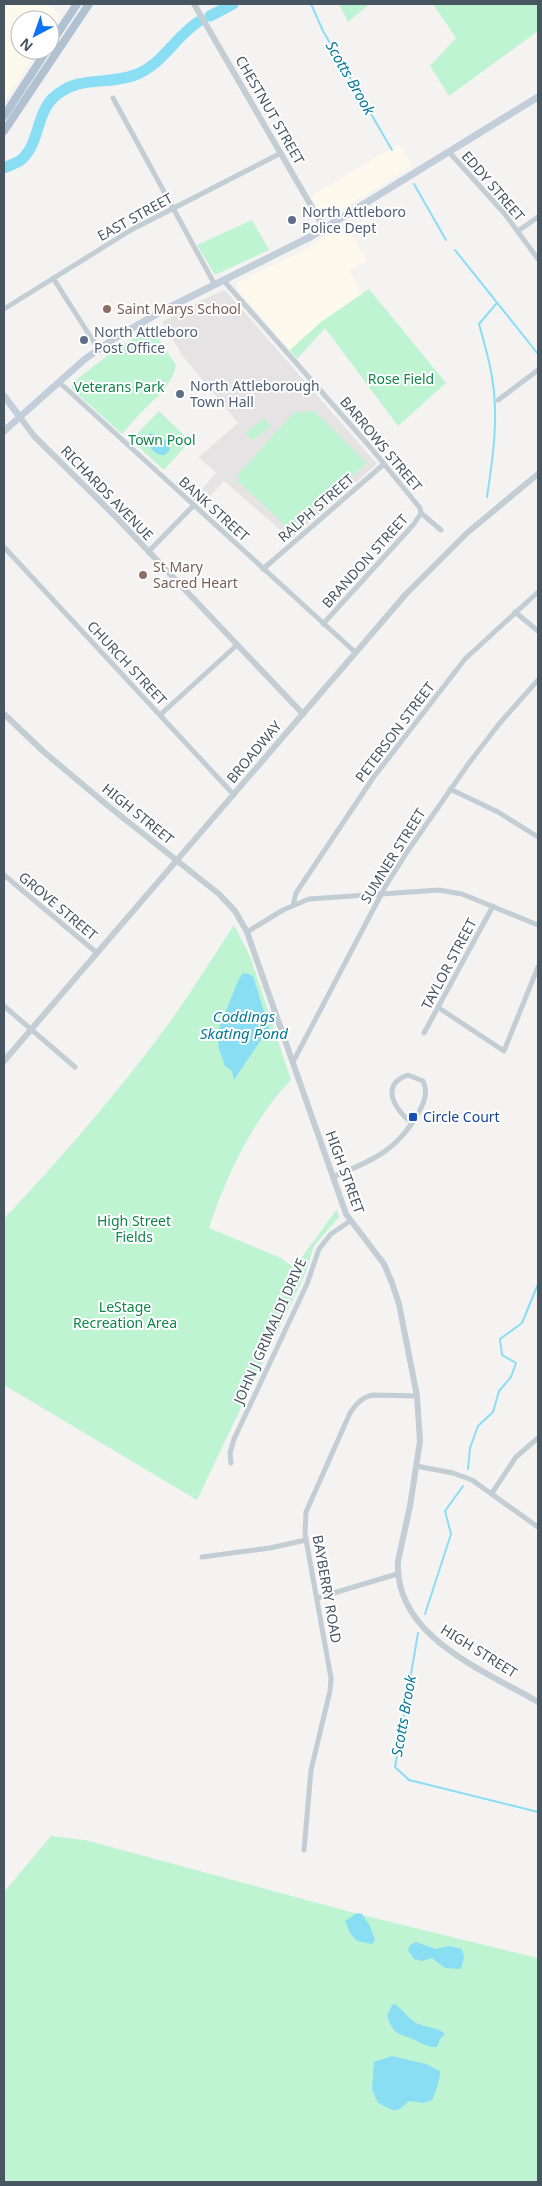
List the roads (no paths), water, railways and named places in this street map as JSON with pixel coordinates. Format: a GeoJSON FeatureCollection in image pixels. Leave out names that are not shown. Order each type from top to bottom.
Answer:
{"type":"FeatureCollection","features":[{"type":"Feature","properties":{"kind":"main road"},"geometry":{"type":"LineString","coordinates":[[60,30],[77,4]]}},
{"type":"Feature","properties":{"kind":"main road"},"geometry":{"type":"LineString","coordinates":[[4,131],[89,4]]}},
{"type":"Feature","properties":{"kind":"main road"},"geometry":{"type":"LineString","coordinates":[[4,116],[40,60]]}},
{"type":"Feature","properties":{"kind":"main road"},"geometry":{"type":"LineString","coordinates":[[4,431],[59,382],[99,350],[140,323],[324,228],[538,97]]}},
{"type":"Feature","properties":{"kind":"main road"},"geometry":{"type":"LineString","coordinates":[[4,396],[20,417]]}},
{"type":"Feature","properties":{"kind":"street","name":"CHESTNUT STREET"},"geometry":{"type":"LineString","coordinates":[[194,4],[324,228]]}},
{"type":"Feature","properties":{"kind":"street"},"geometry":{"type":"LineString","coordinates":[[113,98],[215,285]]}},
{"type":"Feature","properties":{"kind":"street","name":"EDDY STREET"},"geometry":{"type":"LineString","coordinates":[[448,152],[518,231],[538,259]]}},
{"type":"Feature","properties":{"kind":"street","name":"EAST STREET"},"geometry":{"type":"LineString","coordinates":[[4,309],[131,230],[281,153]]}},
{"type":"Feature","properties":{"kind":"street"},"geometry":{"type":"LineString","coordinates":[[518,231],[538,217]]}},
{"type":"Feature","properties":{"kind":"street"},"geometry":{"type":"LineString","coordinates":[[53,278],[99,350]]}},
{"type":"Feature","properties":{"kind":"street","name":"BARROWS STREET"},"geometry":{"type":"LineString","coordinates":[[224,281],[384,464],[420,508],[421,513],[441,530]]}},
{"type":"Feature","properties":{"kind":"street"},"geometry":{"type":"LineString","coordinates":[[498,400],[538,370]]}},
{"type":"Feature","properties":{"kind":"street","name":"BANK STREET"},"geometry":{"type":"LineString","coordinates":[[59,382],[355,652]]}},
{"type":"Feature","properties":{"kind":"street","name":"RICHARDS AVENUE"},"geometry":{"type":"LineString","coordinates":[[20,417],[34,436],[115,516],[303,714]]}},
{"type":"Feature","properties":{"kind":"street","name":"RALPH STREET"},"geometry":{"type":"LineString","coordinates":[[263,569],[384,464]]}},
{"type":"Feature","properties":{"kind":"street","name":"BROADWAY"},"geometry":{"type":"LineString","coordinates":[[4,1061],[406,594],[441,557],[538,474]]}},
{"type":"Feature","properties":{"kind":"street"},"geometry":{"type":"LineString","coordinates":[[148,552],[193,506]]}},
{"type":"Feature","properties":{"kind":"street","name":"BRANDON STREET"},"geometry":{"type":"LineString","coordinates":[[324,624],[414,524],[421,513]]}},
{"type":"Feature","properties":{"kind":"street","name":"CHURCH STREET"},"geometry":{"type":"LineString","coordinates":[[4,547],[234,795]]}},
{"type":"Feature","properties":{"kind":"street","name":"PETERSON STREET"},"geometry":{"type":"LineString","coordinates":[[293,905],[296,893],[343,822],[465,659],[538,592]]}},
{"type":"Feature","properties":{"kind":"street"},"geometry":{"type":"LineString","coordinates":[[515,612],[538,631]]}},
{"type":"Feature","properties":{"kind":"street"},"geometry":{"type":"LineString","coordinates":[[160,715],[237,645]]}},
{"type":"Feature","properties":{"kind":"street","name":"SUMNER STREET"},"geometry":{"type":"LineString","coordinates":[[293,1062],[382,893],[450,789],[499,724],[538,680]]}},
{"type":"Feature","properties":{"kind":"street","name":"HIGH STREET"},"geometry":{"type":"LineString","coordinates":[[4,714],[44,752],[152,843],[218,894],[235,912],[248,932],[333,1178],[350,1221],[379,1257],[392,1283],[399,1304],[417,1396],[420,1441],[399,1552],[397,1574],[407,1605],[418,1624],[430,1635],[474,1665],[538,1702]]}},
{"type":"Feature","properties":{"kind":"street"},"geometry":{"type":"LineString","coordinates":[[450,789],[498,812],[538,837]]}},
{"type":"Feature","properties":{"kind":"street","name":"GROVE STREET"},"geometry":{"type":"LineString","coordinates":[[4,875],[97,953]]}},
{"type":"Feature","properties":{"kind":"street"},"geometry":{"type":"LineString","coordinates":[[248,932],[283,910],[309,899],[382,893],[450,891],[538,924]]}},
{"type":"Feature","properties":{"kind":"street","name":"TAYLOR STREET"},"geometry":{"type":"LineString","coordinates":[[424,1033],[493,906]]}},
{"type":"Feature","properties":{"kind":"street"},"geometry":{"type":"LineString","coordinates":[[439,1008],[504,1051],[538,967]]}},
{"type":"Feature","properties":{"kind":"street"},"geometry":{"type":"LineString","coordinates":[[4,1006],[74,1066]]}},
{"type":"Feature","properties":{"kind":"street"},"geometry":{"type":"LineString","coordinates":[[333,1178],[390,1149],[403,1136],[412,1123],[425,1099],[426,1088],[423,1081],[408,1075],[399,1078],[394,1084],[391,1095],[396,1106],[412,1123]]}},
{"type":"Feature","properties":{"kind":"street","name":"JOHN J GRIMALDI DRIVE"},"geometry":{"type":"LineString","coordinates":[[231,1462],[231,1445],[307,1284],[319,1249],[331,1234],[350,1221]]}},
{"type":"Feature","properties":{"kind":"street","name":"BAYBERRY ROAD"},"geometry":{"type":"LineString","coordinates":[[304,1850],[311,1770],[331,1685],[331,1671],[306,1540],[304,1526],[306,1512],[354,1407],[366,1396],[373,1394],[417,1396]]}},
{"type":"Feature","properties":{"kind":"street"},"geometry":{"type":"LineString","coordinates":[[492,1492],[516,1457],[538,1438]]}},
{"type":"Feature","properties":{"kind":"street"},"geometry":{"type":"LineString","coordinates":[[416,1466],[466,1477],[492,1492],[538,1527]]}},
{"type":"Feature","properties":{"kind":"street"},"geometry":{"type":"LineString","coordinates":[[202,1558],[270,1548],[306,1540]]}},
{"type":"Feature","properties":{"kind":"street"},"geometry":{"type":"LineString","coordinates":[[317,1598],[397,1574]]}},
{"type":"Feature","properties":{"kind":"water"},"geometry":{"type":"Polygon","coordinates":[[[150,433],[162,437],[169,443],[170,450],[165,455],[156,453],[149,446],[146,440],[150,433]]]}},
{"type":"Feature","properties":{"kind":"water","name":"Coddings Skating Pond"},"geometry":{"type":"Polygon","coordinates":[[[246,973],[253,976],[269,1028],[234,1080],[232,1071],[225,1066],[219,1049],[217,1033],[238,981],[242,974],[246,973]]]}},
{"type":"Feature","properties":{"kind":"water"},"geometry":{"type":"Polygon","coordinates":[[[357,1913],[362,1914],[370,1926],[375,1940],[372,1944],[357,1941],[350,1933],[345,1921],[357,1913]]]}},
{"type":"Feature","properties":{"kind":"water"},"geometry":{"type":"Polygon","coordinates":[[[416,1942],[435,1949],[449,1946],[462,1949],[464,1957],[461,1969],[445,1968],[432,1958],[422,1961],[414,1959],[408,1950],[410,1945],[416,1942]]]}},
{"type":"Feature","properties":{"kind":"water"},"geometry":{"type":"Polygon","coordinates":[[[395,2004],[416,2023],[439,2030],[445,2034],[440,2039],[437,2047],[431,2047],[402,2035],[392,2028],[387,2016],[392,2005],[395,2004]]]}},
{"type":"Feature","properties":{"kind":"water"},"geometry":{"type":"Polygon","coordinates":[[[392,2056],[426,2064],[440,2071],[439,2081],[432,2100],[424,2103],[409,2101],[397,2110],[392,2110],[378,2103],[372,2090],[374,2062],[392,2056]]]}},
{"type":"Feature","properties":{"kind":"waterway"},"geometry":{"type":"LineString","coordinates":[[210,16],[233,4]]}},
{"type":"Feature","properties":{"kind":"waterway","name":"Scotts Brook"},"geometry":{"type":"LineString","coordinates":[[311,4],[323,31],[392,150]]}},
{"type":"Feature","properties":{"kind":"waterway"},"geometry":{"type":"LineString","coordinates":[[4,168],[21,160],[27,154],[47,106],[62,91],[82,83],[124,78],[144,71],[153,65],[182,35],[198,22]]}},
{"type":"Feature","properties":{"kind":"waterway","name":"Scotts Brook"},"geometry":{"type":"LineString","coordinates":[[414,184],[446,240]]}},
{"type":"Feature","properties":{"kind":"waterway","name":"Scotts Brook"},"geometry":{"type":"LineString","coordinates":[[455,250],[538,354]]}},
{"type":"Feature","properties":{"kind":"waterway"},"geometry":{"type":"LineString","coordinates":[[487,497],[493,452],[495,407],[491,370],[479,324],[496,304]]}},
{"type":"Feature","properties":{"kind":"waterway","name":"Scotts Brook"},"geometry":{"type":"LineString","coordinates":[[468,1469],[470,1448],[478,1426],[493,1412],[499,1391],[511,1377],[516,1363],[502,1355],[500,1339],[522,1323],[538,1284]]}},
{"type":"Feature","properties":{"kind":"waterway","name":"Scotts Brook"},"geometry":{"type":"LineString","coordinates":[[425,1614],[451,1534],[445,1511],[463,1486]]}},
{"type":"Feature","properties":{"kind":"waterway","name":"Scotts Brook"},"geometry":{"type":"LineString","coordinates":[[418,1633],[395,1767],[409,1780],[538,1812]]}},
{"type":"Feature","properties":{"kind":"place","name":"North Attleboro Police Dept"},"geometry":{"type":"Point","coordinates":[292,220]}},
{"type":"Feature","properties":{"kind":"place","name":"Saint Marys School"},"geometry":{"type":"Point","coordinates":[107,309]}},
{"type":"Feature","properties":{"kind":"place","name":"North Attleboro Post Office"},"geometry":{"type":"Point","coordinates":[84,340]}},
{"type":"Feature","properties":{"kind":"place","name":"North Attleborough Town Hall"},"geometry":{"type":"Point","coordinates":[180,394]}},
{"type":"Feature","properties":{"kind":"place","name":"St Mary Sacred Heart"},"geometry":{"type":"Point","coordinates":[143,575]}},
{"type":"Feature","properties":{"kind":"place","name":"Circle Court"},"geometry":{"type":"Point","coordinates":[413,1117]}},
{"type":"Feature","properties":{"kind":"park label","name":"Rose Field"},"geometry":{"type":"Point","coordinates":[401,379]}},
{"type":"Feature","properties":{"kind":"park label","name":"Veterans Park"},"geometry":{"type":"Point","coordinates":[119,387]}},
{"type":"Feature","properties":{"kind":"park label","name":"Town Pool"},"geometry":{"type":"Point","coordinates":[162,440]}},
{"type":"Feature","properties":{"kind":"park label","name":"High Street Fields"},"geometry":{"type":"Point","coordinates":[134,1230]}},
{"type":"Feature","properties":{"kind":"park label","name":"LeStage Recreation Area"},"geometry":{"type":"Point","coordinates":[125,1315]}}]}
